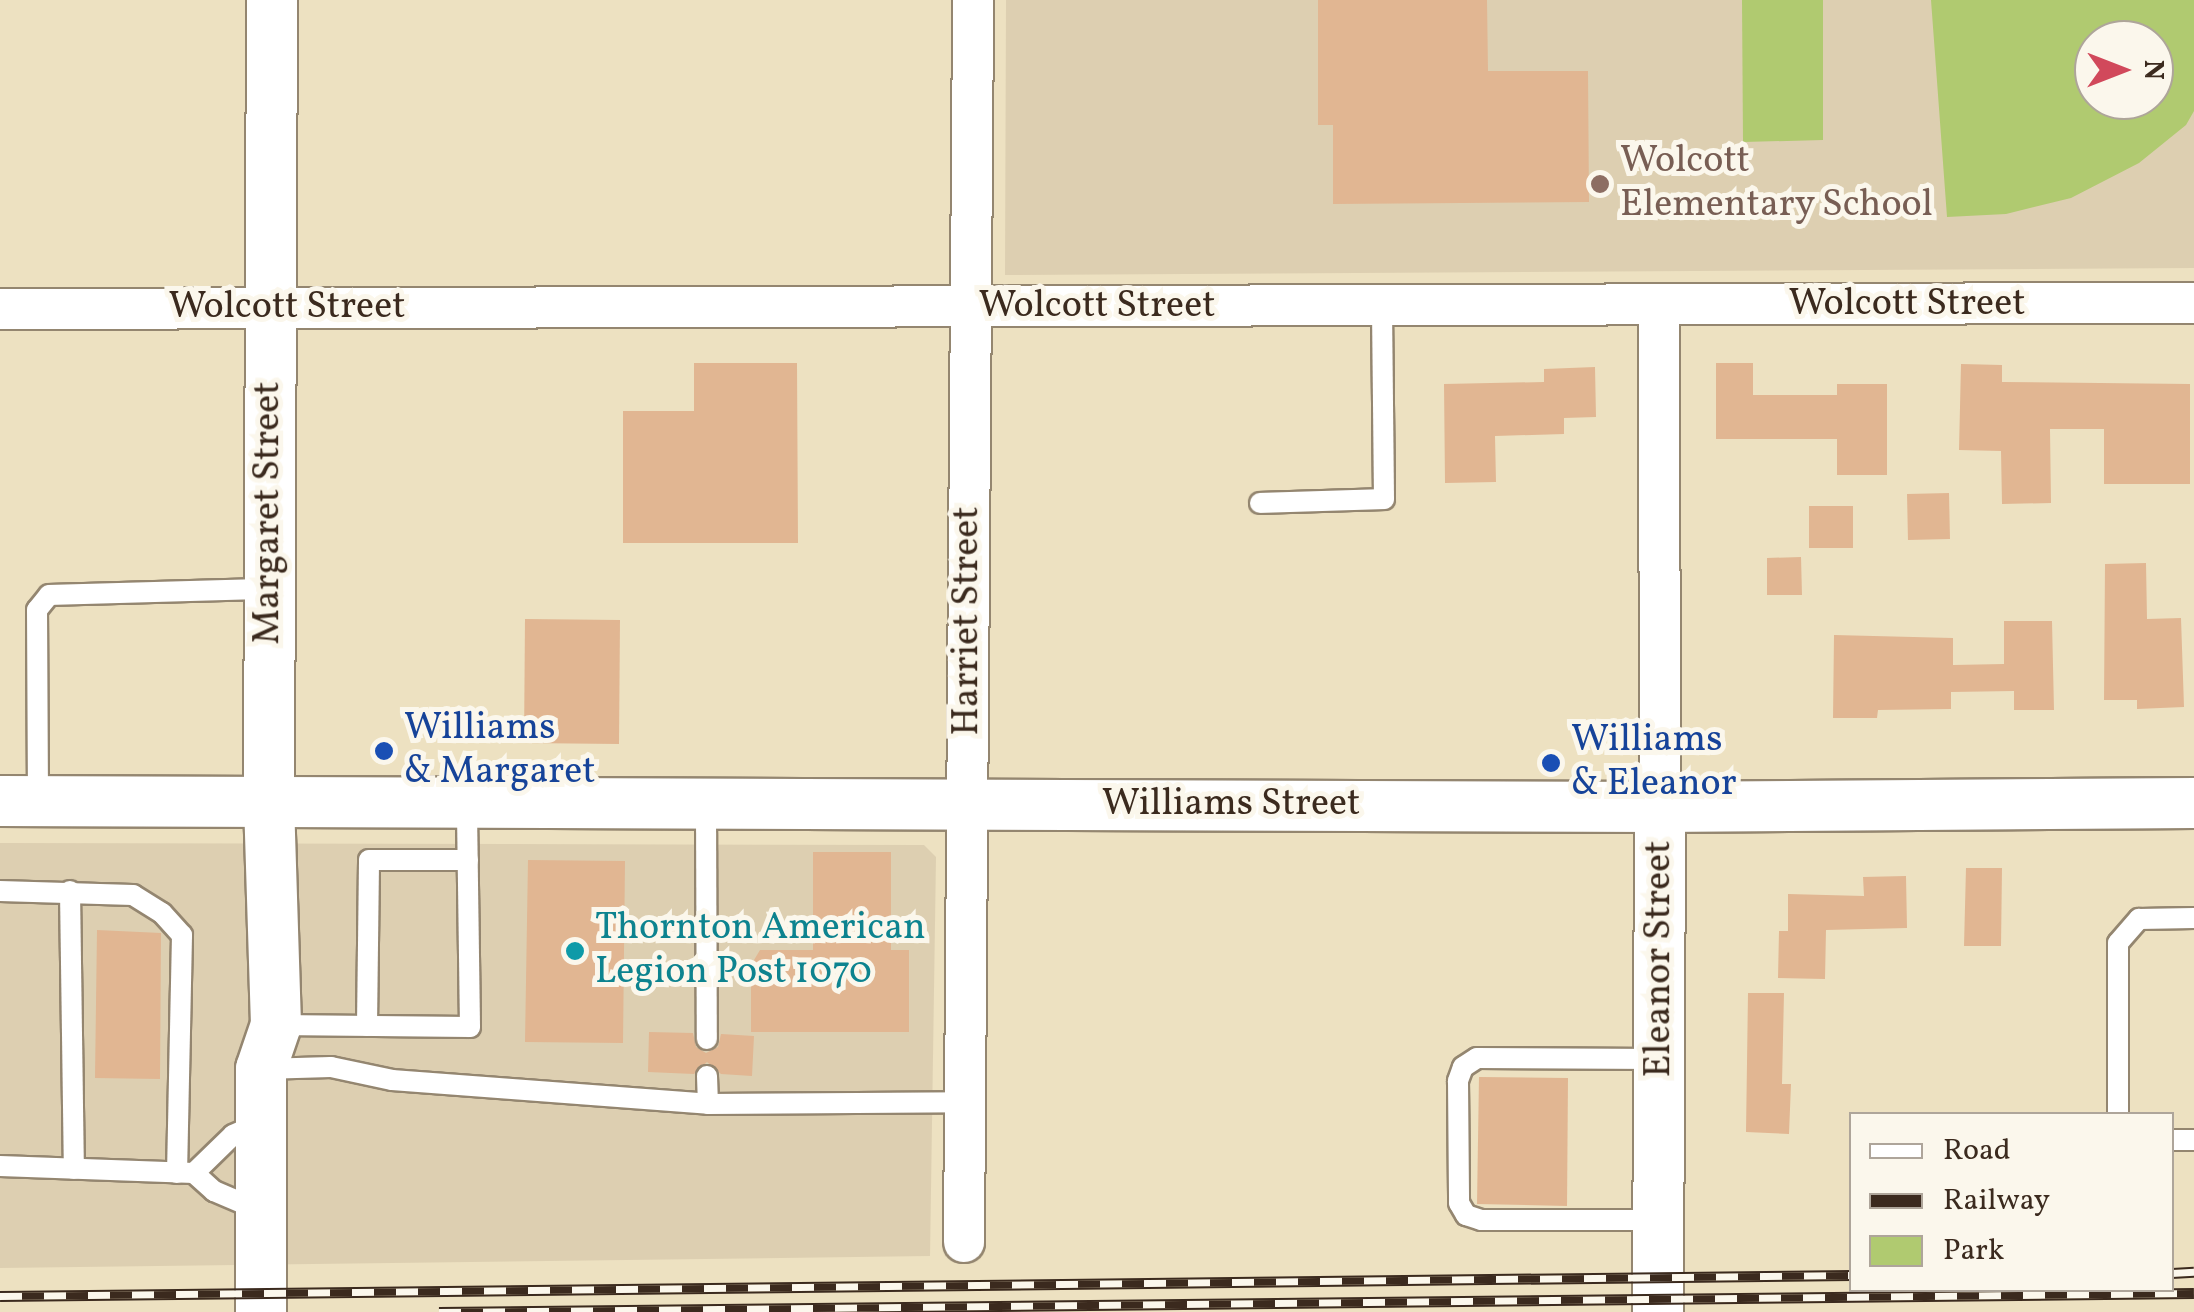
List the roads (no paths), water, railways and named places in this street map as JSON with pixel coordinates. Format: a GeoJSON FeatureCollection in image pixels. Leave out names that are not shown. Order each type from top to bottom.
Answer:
{"type":"FeatureCollection","features":[{"type":"Feature","properties":{"kind":"street","name":"Margaret Street"},"geometry":{"type":"LineString","coordinates":[[272,0],[268,801],[278,1054],[296,1312]]}},
{"type":"Feature","properties":{"kind":"street","name":"Harriet Street"},"geometry":{"type":"LineString","coordinates":[[964,1242],[973,0]]}},
{"type":"Feature","properties":{"kind":"street","name":"Wolcott Street"},"geometry":{"type":"LineString","coordinates":[[0,309],[2194,303]]}},
{"type":"Feature","properties":{"kind":"street","name":"Eleanor Street"},"geometry":{"type":"LineString","coordinates":[[1658,1312],[1659,306]]}},
{"type":"Feature","properties":{"kind":"street","name":"Williams Street"},"geometry":{"type":"LineString","coordinates":[[19,801],[1660,807],[2194,803]]}},
{"type":"Feature","properties":{"kind":"street","name":"Margaret Street"},"geometry":{"type":"LineString","coordinates":[[262,1312],[262,1122],[278,1054]]}},
{"type":"Feature","properties":{"kind":"lane"},"geometry":{"type":"LineString","coordinates":[[1260,502],[1384,500],[1382,307]]}},
{"type":"Feature","properties":{"kind":"lane"},"geometry":{"type":"LineString","coordinates":[[19,801],[37,610],[48,595],[268,589]]}},
{"type":"Feature","properties":{"kind":"lane"},"geometry":{"type":"LineString","coordinates":[[278,1054],[367,1026],[470,1027],[467,802]]}},
{"type":"Feature","properties":{"kind":"lane"},"geometry":{"type":"LineString","coordinates":[[706,803],[708,1039]]}},
{"type":"Feature","properties":{"kind":"lane"},"geometry":{"type":"LineString","coordinates":[[367,1026],[368,860],[468,860]]}},
{"type":"Feature","properties":{"kind":"lane"},"geometry":{"type":"LineString","coordinates":[[0,891],[133,895],[162,913],[182,935],[185,1173]]}},
{"type":"Feature","properties":{"kind":"lane"},"geometry":{"type":"LineString","coordinates":[[70,891],[74,1169]]}},
{"type":"Feature","properties":{"kind":"lane"},"geometry":{"type":"LineString","coordinates":[[2118,1112],[2118,943],[2140,919],[2194,918]]}},
{"type":"Feature","properties":{"kind":"lane"},"geometry":{"type":"LineString","coordinates":[[278,1054],[392,1080],[708,1104],[965,1102]]}},
{"type":"Feature","properties":{"kind":"lane"},"geometry":{"type":"LineString","coordinates":[[1658,1220],[1480,1220],[1466,1214],[1459,1202],[1458,1081],[1463,1067],[1477,1058],[1659,1059]]}},
{"type":"Feature","properties":{"kind":"lane"},"geometry":{"type":"LineString","coordinates":[[707,1076],[708,1104]]}},
{"type":"Feature","properties":{"kind":"lane"},"geometry":{"type":"LineString","coordinates":[[185,1173],[233,1135],[262,1122]]}},
{"type":"Feature","properties":{"kind":"lane"},"geometry":{"type":"LineString","coordinates":[[0,1166],[185,1173],[214,1192],[262,1211]]}},
{"type":"Feature","properties":{"kind":"railway"},"geometry":{"type":"LineString","coordinates":[[2174,1273],[2194,1272]]}},
{"type":"Feature","properties":{"kind":"railway"},"geometry":{"type":"LineString","coordinates":[[0,1296],[1849,1275]]}},
{"type":"Feature","properties":{"kind":"railway"},"geometry":{"type":"LineString","coordinates":[[439,1312],[2194,1293]]}},
{"type":"Feature","properties":{"kind":"place","name":"Wolcott Elementary School"},"geometry":{"type":"Point","coordinates":[1600,184]}},
{"type":"Feature","properties":{"kind":"place","name":"Williams & Margaret"},"geometry":{"type":"Point","coordinates":[384,751]}},
{"type":"Feature","properties":{"kind":"place","name":"Williams & Eleanor"},"geometry":{"type":"Point","coordinates":[1551,763]}},
{"type":"Feature","properties":{"kind":"place","name":"Thornton American Legion Post 1070"},"geometry":{"type":"Point","coordinates":[575,951]}}]}
